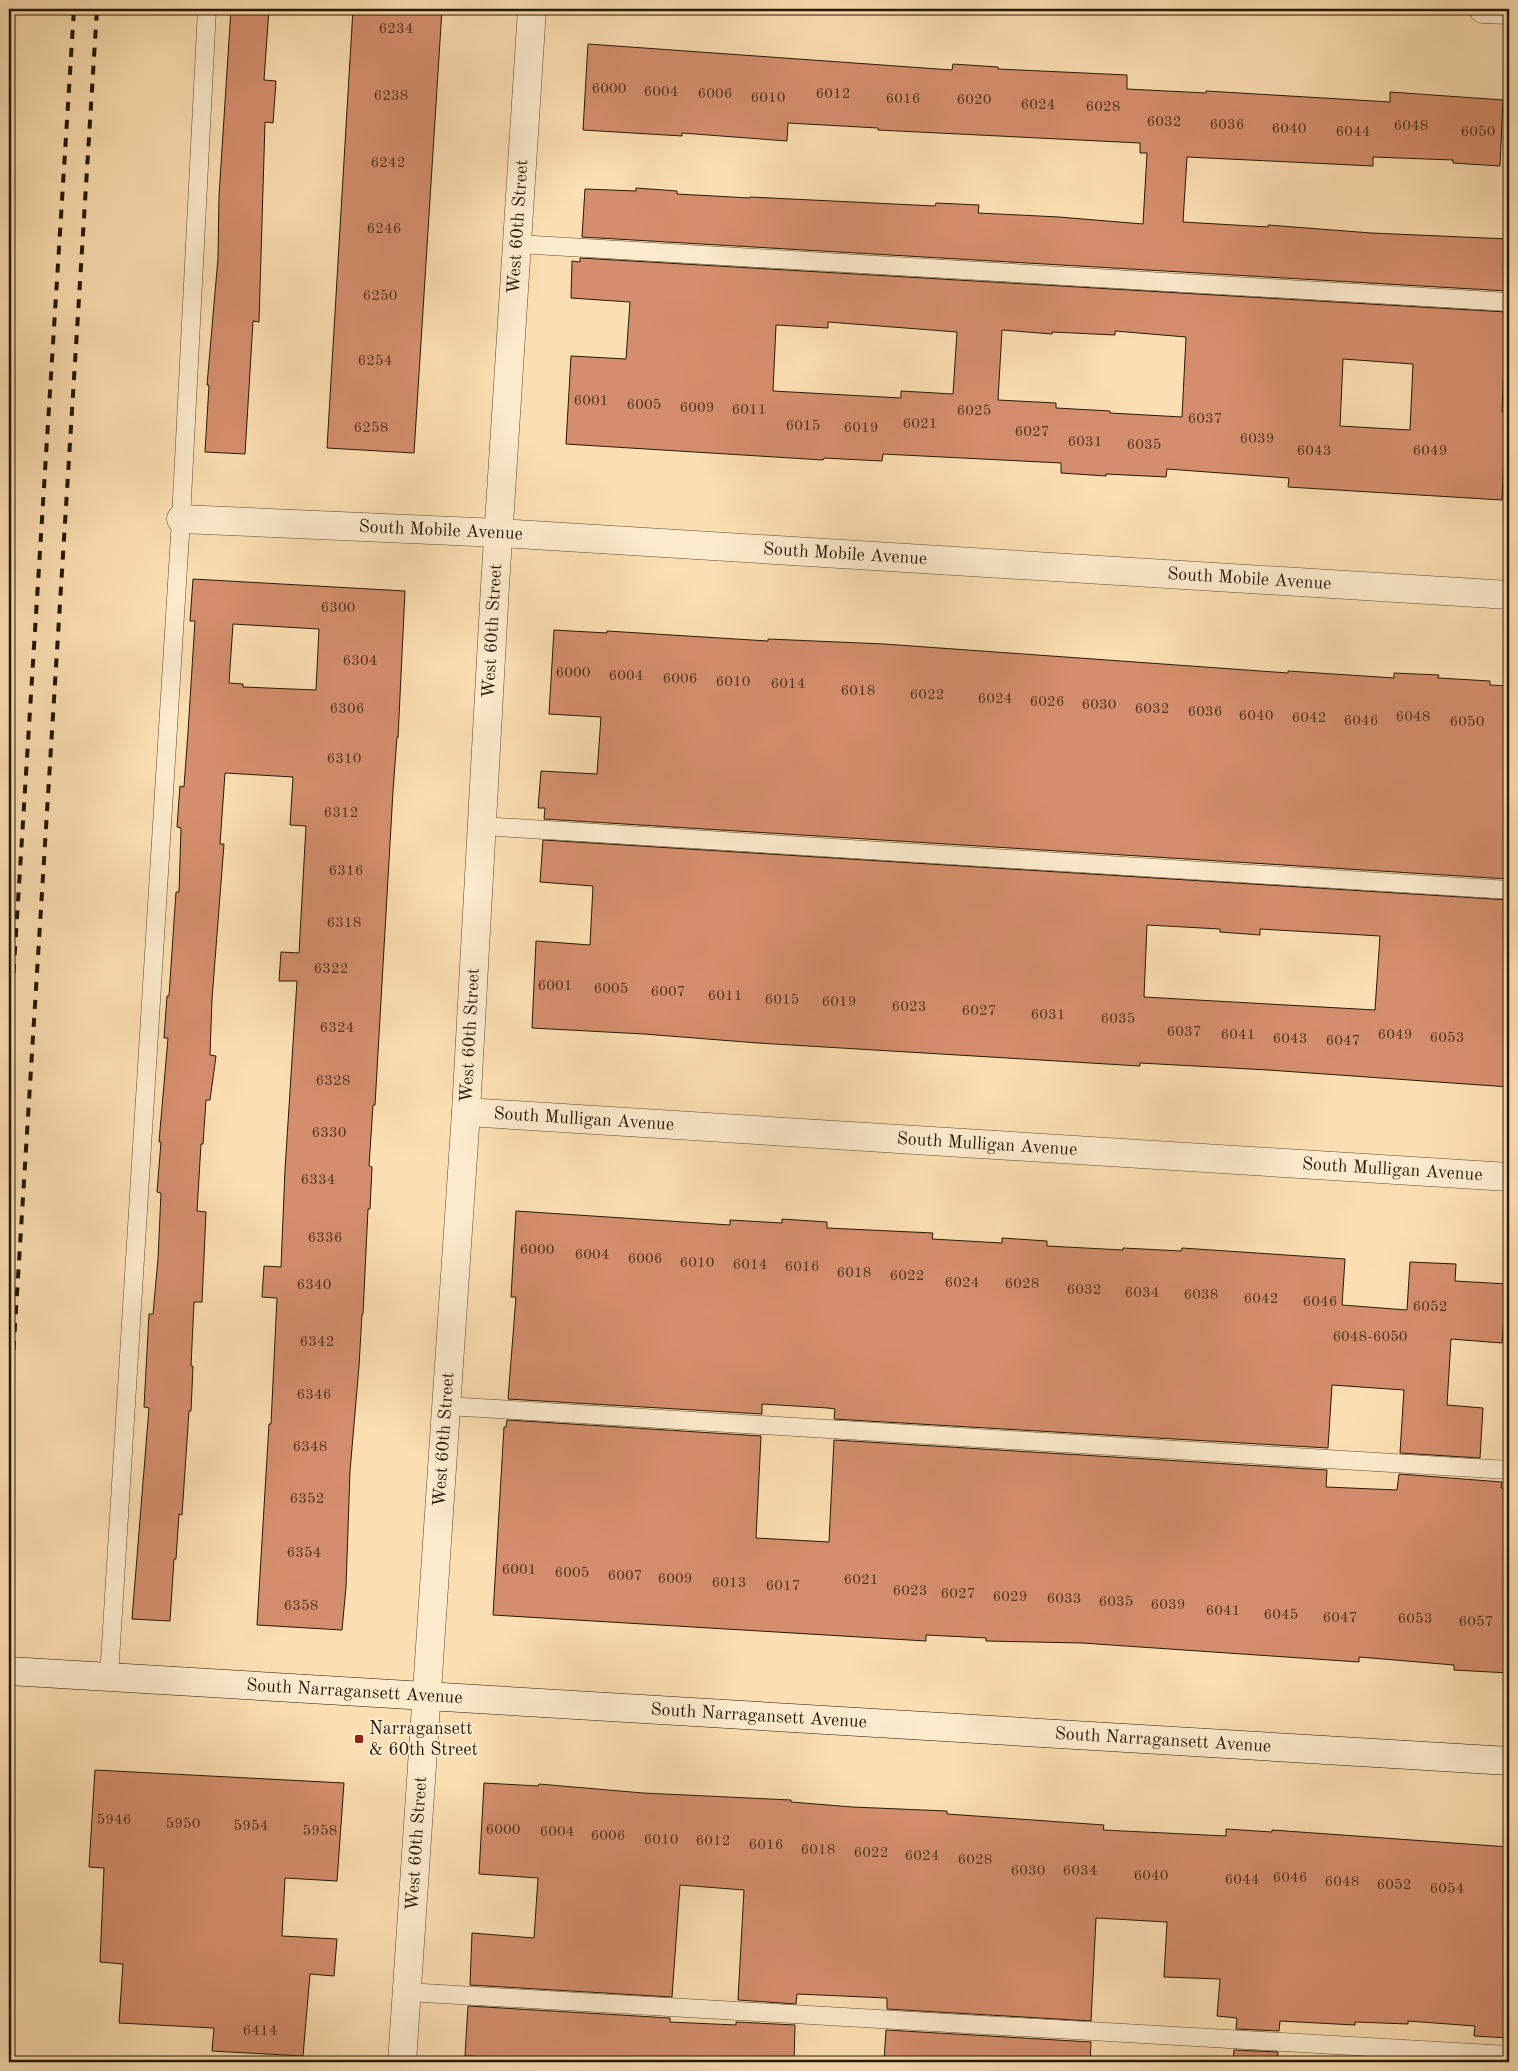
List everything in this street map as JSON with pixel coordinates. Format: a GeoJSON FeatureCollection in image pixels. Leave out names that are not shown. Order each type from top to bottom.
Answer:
{"type":"FeatureCollection","features":[{"type":"Feature","properties":{"kind":"street","name":"West 60th Street"},"geometry":{"type":"LineString","coordinates":[[402,2062],[466,1112],[499,533],[532,9]]}},
{"type":"Feature","properties":{"kind":"street"},"geometry":{"type":"LineString","coordinates":[[1483,9],[1509,10]]}},
{"type":"Feature","properties":{"kind":"street","name":"South Mobile Avenue"},"geometry":{"type":"LineString","coordinates":[[180,519],[499,533],[1509,596]]}},
{"type":"Feature","properties":{"kind":"street","name":"South Mulligan Avenue"},"geometry":{"type":"LineString","coordinates":[[466,1112],[1509,1177]]}},
{"type":"Feature","properties":{"kind":"street","name":"South Narragansett Avenue"},"geometry":{"type":"LineString","coordinates":[[9,1671],[1509,1761]]}},
{"type":"Feature","properties":{"kind":"lane"},"geometry":{"type":"LineString","coordinates":[[109,1677],[180,519],[207,9]]}},
{"type":"Feature","properties":{"kind":"lane"},"geometry":{"type":"LineString","coordinates":[[517,244],[1509,302]]}},
{"type":"Feature","properties":{"kind":"lane"},"geometry":{"type":"LineString","coordinates":[[482,826],[1509,890]]}},
{"type":"Feature","properties":{"kind":"lane"},"geometry":{"type":"LineString","coordinates":[[446,1406],[1509,1470]]}},
{"type":"Feature","properties":{"kind":"lane"},"geometry":{"type":"LineString","coordinates":[[406,1992],[1509,2055]]}},
{"type":"Feature","properties":{"kind":"building"},"geometry":{"type":"Polygon","coordinates":[[[231,9],[269,9],[264,80],[276,81],[273,123],[265,122],[259,322],[253,321],[245,454],[205,452],[209,385],[207,385],[218,258],[219,196],[231,9]]]}},
{"type":"Feature","properties":{"kind":"building"},"geometry":{"type":"Polygon","coordinates":[[[353,9],[442,9],[414,453],[327,448],[353,9]]]}},
{"type":"Feature","properties":{"kind":"building"},"geometry":{"type":"Polygon","coordinates":[[[588,44],[952,70],[953,64],[998,67],[998,69],[1127,75],[1127,89],[1206,93],[1206,91],[1390,102],[1390,92],[1503,100],[1500,166],[1453,163],[1453,160],[1373,157],[1373,166],[1187,157],[1183,222],[1509,239],[1507,291],[582,237],[585,189],[636,191],[636,188],[677,191],[677,194],[750,198],[935,206],[936,203],[979,205],[978,213],[1143,224],[1147,153],[1140,153],[1140,143],[878,130],[878,128],[788,123],[787,141],[682,133],[682,136],[583,130],[588,44]]]}},
{"type":"Feature","properties":{"kind":"building"},"geometry":{"type":"Polygon","coordinates":[[[580,258],[1506,312],[1502,412],[1506,413],[1502,500],[1288,487],[1289,478],[1167,469],[1166,477],[1106,474],[1106,476],[1061,473],[1061,463],[883,454],[882,461],[824,458],[823,460],[566,444],[571,356],[626,359],[630,302],[571,298],[572,261],[580,262],[580,258]],[[828,322],[828,328],[776,325],[773,391],[901,398],[901,391],[953,394],[957,332],[828,322]],[[1002,330],[998,400],[1056,403],[1056,408],[1110,411],[1110,413],[1182,417],[1186,337],[1115,331],[1115,335],[1052,332],[1052,334],[1002,330]],[[1343,359],[1340,426],[1410,430],[1413,364],[1343,359]]]}},
{"type":"Feature","properties":{"kind":"building"},"geometry":{"type":"Polygon","coordinates":[[[193,579],[405,591],[398,738],[393,791],[375,1105],[373,1105],[369,1166],[372,1167],[370,1209],[368,1209],[363,1314],[350,1471],[346,1587],[342,1630],[257,1625],[269,1424],[271,1424],[277,1298],[262,1297],[264,1266],[281,1267],[297,981],[279,981],[281,952],[299,953],[306,826],[290,825],[293,777],[225,773],[220,844],[224,844],[212,999],[210,1055],[216,1056],[210,1100],[206,1100],[197,1211],[206,1212],[202,1302],[194,1302],[191,1411],[189,1411],[182,1515],[179,1514],[170,1621],[132,1619],[149,1408],[144,1407],[149,1314],[153,1314],[158,1259],[161,1193],[157,1192],[161,1142],[159,1142],[168,1038],[164,1038],[167,996],[169,996],[176,892],[179,892],[181,828],[177,827],[180,786],[184,787],[195,621],[190,621],[193,579]],[[233,624],[229,683],[243,684],[243,687],[316,690],[319,629],[233,624]]]}},
{"type":"Feature","properties":{"kind":"building"},"geometry":{"type":"Polygon","coordinates":[[[554,630],[607,633],[607,631],[768,641],[768,639],[884,644],[1288,673],[1288,671],[1394,678],[1394,673],[1439,675],[1438,678],[1490,681],[1490,685],[1509,686],[1509,879],[544,819],[545,808],[538,808],[541,771],[597,774],[601,717],[549,714],[554,630]]]}},
{"type":"Feature","properties":{"kind":"building"},"geometry":{"type":"Polygon","coordinates":[[[543,840],[1509,900],[1509,1087],[1268,1070],[1140,1063],[1140,1066],[532,1028],[536,941],[590,945],[593,886],[540,882],[543,840]],[[1147,925],[1144,997],[1375,1010],[1380,936],[1260,929],[1260,935],[1220,932],[1220,929],[1147,925]]]}},
{"type":"Feature","properties":{"kind":"building"},"geometry":{"type":"Polygon","coordinates":[[[516,1211],[730,1225],[730,1220],[782,1223],[782,1219],[827,1222],[827,1228],[933,1233],[932,1239],[1002,1243],[1002,1238],[1047,1241],[1047,1246],[1181,1251],[1182,1248],[1345,1259],[1342,1305],[1407,1310],[1410,1262],[1456,1264],[1455,1281],[1507,1284],[1502,1343],[1451,1339],[1447,1405],[1483,1408],[1480,1458],[1400,1453],[1404,1390],[1332,1385],[1328,1448],[834,1419],[835,1409],[762,1404],[762,1414],[508,1399],[516,1297],[511,1297],[516,1211]]]}},
{"type":"Feature","properties":{"kind":"building"},"geometry":{"type":"Polygon","coordinates":[[[507,1420],[761,1436],[756,1538],[829,1542],[834,1440],[1327,1470],[1326,1487],[1397,1490],[1399,1474],[1502,1482],[1501,1488],[1509,1488],[1509,1673],[1454,1670],[1454,1665],[1359,1657],[1359,1662],[1082,1643],[986,1641],[986,1638],[926,1635],[926,1641],[493,1615],[504,1427],[506,1427],[507,1420]]]}},
{"type":"Feature","properties":{"kind":"building"},"geometry":{"type":"Polygon","coordinates":[[[95,1770],[344,1783],[337,1881],[285,1878],[282,1936],[337,1939],[334,1976],[310,1974],[303,2056],[212,2051],[214,2028],[119,2023],[123,1964],[100,1962],[104,1868],[89,1867],[95,1770]]]}},
{"type":"Feature","properties":{"kind":"building"},"geometry":{"type":"Polygon","coordinates":[[[484,1783],[538,1786],[539,1784],[643,1793],[791,1800],[791,1802],[852,1807],[947,1811],[947,1814],[1104,1825],[1103,1830],[1226,1836],[1226,1829],[1272,1832],[1272,1830],[1509,1847],[1509,2038],[1474,2036],[1475,2026],[1408,2021],[1408,2024],[1355,2022],[1355,2025],[1280,2021],[1279,2031],[1236,2029],[1237,2018],[1217,2016],[1220,1979],[1164,1977],[1167,1922],[1096,1918],[1091,2021],[887,2009],[887,1998],[797,1994],[796,2004],[738,2000],[744,1890],[680,1885],[672,1997],[470,1985],[472,1933],[534,1938],[538,1878],[479,1874],[484,1783]]]}},
{"type":"Feature","properties":{"kind":"building"},"geometry":{"type":"Polygon","coordinates":[[[468,2006],[670,2018],[670,2022],[736,2025],[736,2022],[795,2025],[794,2062],[698,2062],[650,2059],[650,2062],[608,2062],[608,2060],[465,2056],[468,2006]]]}},
{"type":"Feature","properties":{"kind":"building"},"geometry":{"type":"Polygon","coordinates":[[[886,2030],[1091,2042],[1090,2062],[884,2062],[886,2030]]]}},
{"type":"Feature","properties":{"kind":"building"},"geometry":{"type":"Polygon","coordinates":[[[1234,2050],[1278,2052],[1277,2062],[1233,2062],[1234,2050]]]}},
{"type":"Feature","properties":{"kind":"railway"},"geometry":{"type":"LineString","coordinates":[[9,1045],[74,9]]}},
{"type":"Feature","properties":{"kind":"railway"},"geometry":{"type":"LineString","coordinates":[[9,1422],[97,9]]}},
{"type":"Feature","properties":{"kind":"place","name":"Narragansett & 60th Street"},"geometry":{"type":"Point","coordinates":[359,1739]}}]}
